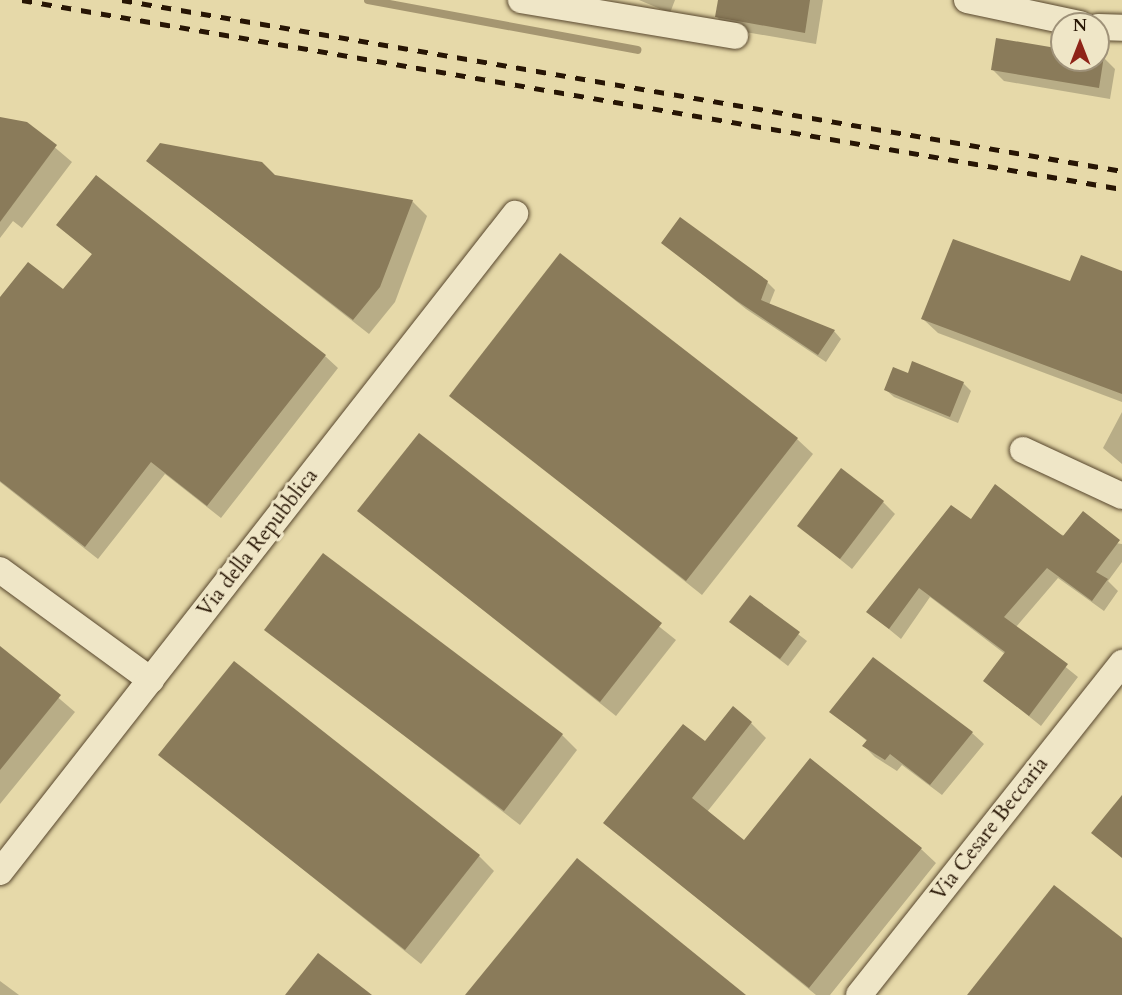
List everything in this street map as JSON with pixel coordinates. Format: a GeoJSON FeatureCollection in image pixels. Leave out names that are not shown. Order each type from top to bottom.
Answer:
{"type":"FeatureCollection","features":[{"type":"Feature","properties":{"kind":"street"},"geometry":{"type":"LineString","coordinates":[[521,0],[735,36]]}},
{"type":"Feature","properties":{"kind":"street"},"geometry":{"type":"LineString","coordinates":[[966,0],[1050,18]]}},
{"type":"Feature","properties":{"kind":"street","name":"Via della Repubblica"},"geometry":{"type":"LineString","coordinates":[[0,872],[516,214]]}},
{"type":"Feature","properties":{"kind":"street"},"geometry":{"type":"LineString","coordinates":[[1023,450],[1122,496]]}},
{"type":"Feature","properties":{"kind":"street"},"geometry":{"type":"LineString","coordinates":[[0,570],[151,680]]}},
{"type":"Feature","properties":{"kind":"street","name":"Via Cesare Beccaria"},"geometry":{"type":"LineString","coordinates":[[859,995],[1122,663]]}},
{"type":"Feature","properties":{"kind":"building"},"geometry":{"type":"Polygon","coordinates":[[[718,0],[810,0],[805,33],[715,17],[718,0]]]}},
{"type":"Feature","properties":{"kind":"building"},"geometry":{"type":"Polygon","coordinates":[[[996,38],[1050,47],[1050,72],[1102,72],[1099,88],[991,70],[996,38]]]}},
{"type":"Feature","properties":{"kind":"building"},"geometry":{"type":"Polygon","coordinates":[[[0,117],[27,122],[57,145],[0,222],[0,117]]]}},
{"type":"Feature","properties":{"kind":"building"},"geometry":{"type":"Polygon","coordinates":[[[160,143],[262,162],[275,175],[413,200],[380,287],[353,320],[146,161],[160,143]]]}},
{"type":"Feature","properties":{"kind":"building"},"geometry":{"type":"Polygon","coordinates":[[[96,175],[326,355],[207,506],[151,462],[85,547],[0,481],[0,297],[28,262],[63,289],[92,254],[56,225],[96,175]]]}},
{"type":"Feature","properties":{"kind":"building"},"geometry":{"type":"Polygon","coordinates":[[[680,217],[768,281],[761,300],[835,330],[818,355],[737,301],[661,243],[680,217]]]}},
{"type":"Feature","properties":{"kind":"building"},"geometry":{"type":"Polygon","coordinates":[[[953,239],[1070,281],[1081,255],[1122,271],[1122,394],[921,319],[953,239]]]}},
{"type":"Feature","properties":{"kind":"building"},"geometry":{"type":"Polygon","coordinates":[[[560,253],[798,438],[686,581],[449,396],[560,253]]]}},
{"type":"Feature","properties":{"kind":"building"},"geometry":{"type":"Polygon","coordinates":[[[912,361],[964,382],[950,417],[884,390],[893,367],[908,373],[912,361]]]}},
{"type":"Feature","properties":{"kind":"building"},"geometry":{"type":"Polygon","coordinates":[[[419,433],[662,623],[600,702],[357,511],[419,433]]]}},
{"type":"Feature","properties":{"kind":"building"},"geometry":{"type":"Polygon","coordinates":[[[841,468],[884,501],[840,559],[797,526],[841,468]]]}},
{"type":"Feature","properties":{"kind":"building"},"geometry":{"type":"Polygon","coordinates":[[[995,484],[1063,536],[1083,511],[1120,540],[1096,572],[1108,579],[1092,601],[1047,568],[1004,617],[1068,664],[1029,716],[983,681],[1005,652],[919,588],[889,629],[866,612],[951,505],[971,519],[995,484]]]}},
{"type":"Feature","properties":{"kind":"building"},"geometry":{"type":"Polygon","coordinates":[[[323,553],[563,734],[504,811],[264,630],[323,553]]]}},
{"type":"Feature","properties":{"kind":"building"},"geometry":{"type":"Polygon","coordinates":[[[750,595],[800,632],[780,659],[729,622],[750,595]]]}},
{"type":"Feature","properties":{"kind":"building"},"geometry":{"type":"Polygon","coordinates":[[[0,646],[61,695],[0,770],[0,646]]]}},
{"type":"Feature","properties":{"kind":"building"},"geometry":{"type":"Polygon","coordinates":[[[873,657],[973,732],[930,785],[890,754],[885,760],[862,746],[867,740],[829,712],[873,657]]]}},
{"type":"Feature","properties":{"kind":"building"},"geometry":{"type":"Polygon","coordinates":[[[234,661],[480,855],[405,950],[158,755],[234,661]]]}},
{"type":"Feature","properties":{"kind":"building"},"geometry":{"type":"Polygon","coordinates":[[[733,706],[752,722],[692,798],[744,840],[810,758],[922,848],[809,988],[603,823],[683,724],[705,741],[733,706]]]}},
{"type":"Feature","properties":{"kind":"building"},"geometry":{"type":"Polygon","coordinates":[[[1122,795],[1122,858],[1091,833],[1122,795]]]}},
{"type":"Feature","properties":{"kind":"building"},"geometry":{"type":"Polygon","coordinates":[[[577,858],[746,995],[465,995],[577,858]]]}},
{"type":"Feature","properties":{"kind":"building"},"geometry":{"type":"Polygon","coordinates":[[[1054,885],[1122,938],[1122,995],[967,995],[1054,885]]]}},
{"type":"Feature","properties":{"kind":"building"},"geometry":{"type":"Polygon","coordinates":[[[318,953],[372,995],[285,995],[318,953]]]}},
{"type":"Feature","properties":{"kind":"waterway"},"geometry":{"type":"LineString","coordinates":[[368,0],[637,50]]}},
{"type":"Feature","properties":{"kind":"railway"},"geometry":{"type":"LineString","coordinates":[[22,0],[1122,189]]}},
{"type":"Feature","properties":{"kind":"railway"},"geometry":{"type":"LineString","coordinates":[[122,0],[1122,171]]}}]}
